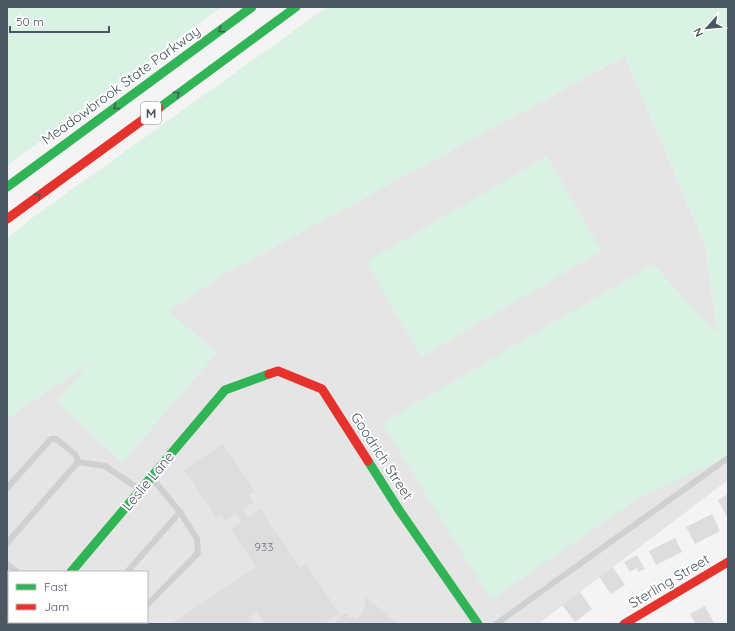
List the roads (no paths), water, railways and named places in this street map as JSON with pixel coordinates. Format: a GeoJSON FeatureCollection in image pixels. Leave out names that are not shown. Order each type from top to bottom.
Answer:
{"type":"FeatureCollection","features":[{"type":"Feature","properties":{"kind":"main road","name":"Meadowbrook State Parkway"},"geometry":{"type":"LineString","coordinates":[[7,187],[252,7]]}},
{"type":"Feature","properties":{"kind":"main road","name":"M"},"geometry":{"type":"LineString","coordinates":[[7,219],[296,7]]}},
{"type":"Feature","properties":{"kind":"main road","name":"Goodrich Street"},"geometry":{"type":"LineString","coordinates":[[225,390],[278,371],[322,389],[400,510],[478,624]]}},
{"type":"Feature","properties":{"kind":"main road","name":"Leslie Lane"},"geometry":{"type":"LineString","coordinates":[[72,571],[225,390]]}},
{"type":"Feature","properties":{"kind":"main road","name":"Sterling Street"},"geometry":{"type":"LineString","coordinates":[[624,624],[728,562]]}},
{"type":"Feature","properties":{"kind":"lane"},"geometry":{"type":"LineString","coordinates":[[7,488],[50,439],[56,439],[76,455],[78,462]]}},
{"type":"Feature","properties":{"kind":"lane"},"geometry":{"type":"LineString","coordinates":[[496,624],[728,458]]}},
{"type":"Feature","properties":{"kind":"lane"},"geometry":{"type":"LineString","coordinates":[[78,462],[105,466],[140,490]]}},
{"type":"Feature","properties":{"kind":"lane"},"geometry":{"type":"LineString","coordinates":[[7,543],[78,462]]}},
{"type":"Feature","properties":{"kind":"lane"},"geometry":{"type":"LineString","coordinates":[[148,604],[198,553],[197,540],[180,512],[151,477]]}},
{"type":"Feature","properties":{"kind":"lane"},"geometry":{"type":"LineString","coordinates":[[127,571],[180,512]]}},
{"type":"Feature","properties":{"kind":"lane"},"geometry":{"type":"LineString","coordinates":[[7,564],[15,571]]}}]}
